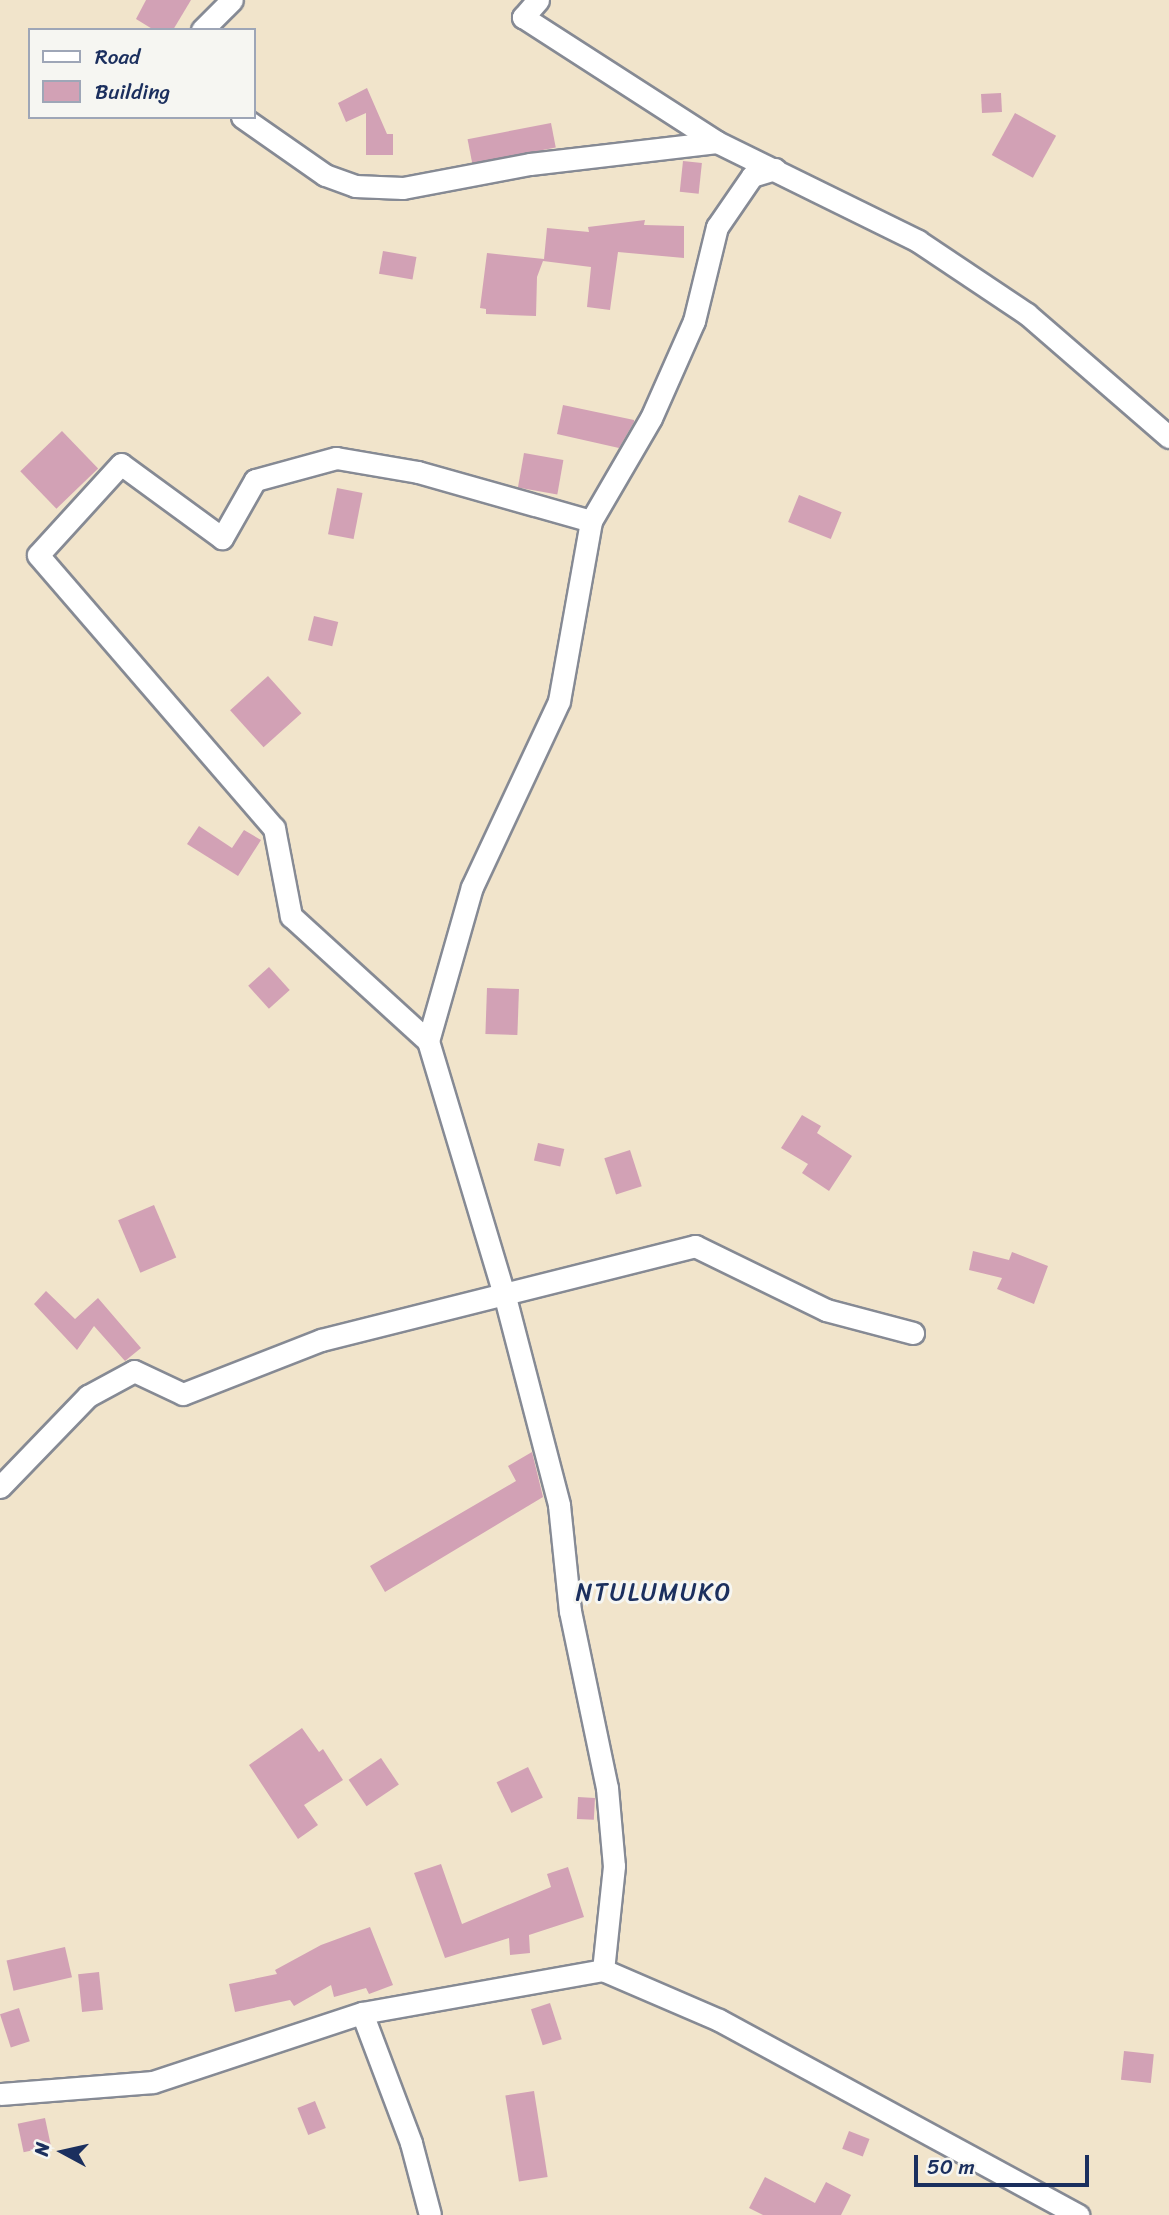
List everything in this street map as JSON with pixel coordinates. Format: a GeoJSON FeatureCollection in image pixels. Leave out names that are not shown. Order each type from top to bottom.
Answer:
{"type":"FeatureCollection","features":[{"type":"Feature","properties":{"kind":"street"},"geometry":{"type":"LineString","coordinates":[[204,28],[232,0]]}},
{"type":"Feature","properties":{"kind":"street"},"geometry":{"type":"LineString","coordinates":[[538,0],[523,17],[717,142],[918,242],[1027,314],[1169,437]]}},
{"type":"Feature","properties":{"kind":"street"},"geometry":{"type":"LineString","coordinates":[[245,119],[325,175],[355,186],[391,187],[530,164],[717,142]]}},
{"type":"Feature","properties":{"kind":"street"},"geometry":{"type":"LineString","coordinates":[[428,1041],[472,887],[559,701],[591,521],[651,418],[694,321],[718,227],[752,176],[775,169]]}},
{"type":"Feature","properties":{"kind":"street"},"geometry":{"type":"LineString","coordinates":[[591,521],[418,472],[336,458],[255,480],[222,538],[121,464],[38,555],[274,828],[291,916],[428,1041],[505,1297],[559,1504],[570,1611],[607,1788],[614,1866],[603,1970]]}},
{"type":"Feature","properties":{"kind":"street"},"geometry":{"type":"LineString","coordinates":[[0,1487],[88,1396],[134,1371],[183,1395],[321,1340],[505,1297],[695,1246],[826,1310],[913,1333]]}},
{"type":"Feature","properties":{"kind":"street"},"geometry":{"type":"LineString","coordinates":[[0,2094],[153,2082],[362,2013],[603,1970],[719,2020],[1078,2215]]}},
{"type":"Feature","properties":{"kind":"street"},"geometry":{"type":"LineString","coordinates":[[362,2013],[411,2143],[430,2215]]}},
{"type":"Feature","properties":{"kind":"building"},"geometry":{"type":"Polygon","coordinates":[[[146,0],[191,0],[174,28],[151,28],[136,19],[146,0]]]}},
{"type":"Feature","properties":{"kind":"building"},"geometry":{"type":"Polygon","coordinates":[[[367,88],[387,134],[393,134],[393,155],[366,155],[366,113],[346,122],[338,103],[367,88]]]}},
{"type":"Feature","properties":{"kind":"building"},"geometry":{"type":"Polygon","coordinates":[[[1001,93],[1002,112],[982,113],[981,94],[1001,93]]]}},
{"type":"Feature","properties":{"kind":"building"},"geometry":{"type":"Polygon","coordinates":[[[1015,113],[1056,136],[1033,178],[992,155],[1015,113]]]}},
{"type":"Feature","properties":{"kind":"building"},"geometry":{"type":"Polygon","coordinates":[[[551,123],[556,148],[472,164],[468,139],[551,123]]]}},
{"type":"Feature","properties":{"kind":"building"},"geometry":{"type":"Polygon","coordinates":[[[683,161],[702,163],[699,194],[680,192],[683,161]]]}},
{"type":"Feature","properties":{"kind":"building"},"geometry":{"type":"Polygon","coordinates":[[[645,220],[644,225],[684,226],[684,258],[618,252],[610,310],[587,307],[591,267],[543,261],[537,277],[536,316],[486,314],[486,309],[480,308],[487,253],[544,259],[547,228],[589,232],[588,227],[645,220]]]}},
{"type":"Feature","properties":{"kind":"building"},"geometry":{"type":"Polygon","coordinates":[[[383,251],[416,257],[412,280],[379,274],[383,251]]]}},
{"type":"Feature","properties":{"kind":"building"},"geometry":{"type":"Polygon","coordinates":[[[563,405],[634,422],[619,448],[557,434],[563,405]]]}},
{"type":"Feature","properties":{"kind":"building"},"geometry":{"type":"Polygon","coordinates":[[[62,431],[98,468],[56,509],[20,471],[62,431]]]}},
{"type":"Feature","properties":{"kind":"building"},"geometry":{"type":"Polygon","coordinates":[[[524,453],[563,460],[557,494],[518,487],[524,453]]]}},
{"type":"Feature","properties":{"kind":"building"},"geometry":{"type":"Polygon","coordinates":[[[337,488],[363,493],[354,539],[328,534],[337,488]]]}},
{"type":"Feature","properties":{"kind":"building"},"geometry":{"type":"Polygon","coordinates":[[[799,495],[842,512],[831,539],[788,522],[799,495]]]}},
{"type":"Feature","properties":{"kind":"building"},"geometry":{"type":"Polygon","coordinates":[[[314,616],[338,622],[332,646],[308,640],[314,616]]]}},
{"type":"Feature","properties":{"kind":"building"},"geometry":{"type":"Polygon","coordinates":[[[268,676],[301,713],[264,747],[230,710],[268,676]]]}},
{"type":"Feature","properties":{"kind":"building"},"geometry":{"type":"Polygon","coordinates":[[[199,826],[232,848],[244,830],[261,840],[238,876],[187,844],[199,826]]]}},
{"type":"Feature","properties":{"kind":"building"},"geometry":{"type":"Polygon","coordinates":[[[269,967],[290,990],[269,1009],[248,986],[269,967]]]}},
{"type":"Feature","properties":{"kind":"building"},"geometry":{"type":"Polygon","coordinates":[[[487,988],[519,989],[517,1035],[485,1034],[487,988]]]}},
{"type":"Feature","properties":{"kind":"building"},"geometry":{"type":"Polygon","coordinates":[[[802,1115],[821,1126],[817,1133],[852,1156],[829,1191],[802,1173],[808,1164],[781,1148],[802,1115]]]}},
{"type":"Feature","properties":{"kind":"building"},"geometry":{"type":"Polygon","coordinates":[[[538,1143],[564,1149],[560,1167],[534,1161],[538,1143]]]}},
{"type":"Feature","properties":{"kind":"building"},"geometry":{"type":"Polygon","coordinates":[[[630,1150],[642,1186],[616,1194],[604,1158],[630,1150]]]}},
{"type":"Feature","properties":{"kind":"building"},"geometry":{"type":"Polygon","coordinates":[[[154,1205],[176,1257],[140,1273],[118,1220],[154,1205]]]}},
{"type":"Feature","properties":{"kind":"building"},"geometry":{"type":"Polygon","coordinates":[[[973,1251],[1009,1260],[1012,1252],[1048,1266],[1034,1304],[997,1289],[1002,1278],[969,1270],[973,1251]]]}},
{"type":"Feature","properties":{"kind":"building"},"geometry":{"type":"Polygon","coordinates":[[[46,1291],[75,1319],[98,1298],[141,1348],[125,1361],[94,1326],[77,1350],[34,1304],[46,1291]]]}},
{"type":"Feature","properties":{"kind":"building"},"geometry":{"type":"Polygon","coordinates":[[[532,1452],[543,1497],[385,1592],[370,1566],[516,1481],[508,1466],[532,1452]]]}},
{"type":"Feature","properties":{"kind":"building"},"geometry":{"type":"Polygon","coordinates":[[[302,1728],[319,1752],[323,1749],[343,1780],[304,1805],[318,1825],[298,1839],[249,1765],[302,1728]]]}},
{"type":"Feature","properties":{"kind":"building"},"geometry":{"type":"Polygon","coordinates":[[[381,1758],[399,1785],[367,1806],[349,1780],[381,1758]]]}},
{"type":"Feature","properties":{"kind":"building"},"geometry":{"type":"Polygon","coordinates":[[[528,1767],[543,1798],[511,1813],[497,1782],[528,1767]]]}},
{"type":"Feature","properties":{"kind":"building"},"geometry":{"type":"Polygon","coordinates":[[[578,1797],[595,1798],[594,1820],[577,1819],[578,1797]]]}},
{"type":"Feature","properties":{"kind":"building"},"geometry":{"type":"Polygon","coordinates":[[[441,1864],[462,1924],[551,1887],[547,1874],[568,1867],[584,1917],[529,1935],[530,1953],[510,1955],[509,1938],[445,1958],[414,1873],[441,1864]]]}},
{"type":"Feature","properties":{"kind":"building"},"geometry":{"type":"Polygon","coordinates":[[[370,1927],[393,1985],[369,1994],[366,1988],[334,1997],[331,1985],[294,2006],[290,2000],[235,2012],[229,1984],[277,1974],[275,1970],[321,1945],[370,1927]]]}},
{"type":"Feature","properties":{"kind":"building"},"geometry":{"type":"Polygon","coordinates":[[[65,1947],[72,1977],[14,1991],[7,1960],[65,1947]]]}},
{"type":"Feature","properties":{"kind":"building"},"geometry":{"type":"Polygon","coordinates":[[[99,1972],[103,2010],[82,2012],[78,1974],[99,1972]]]}},
{"type":"Feature","properties":{"kind":"building"},"geometry":{"type":"Polygon","coordinates":[[[550,2003],[562,2039],[543,2045],[531,2009],[550,2003]]]}},
{"type":"Feature","properties":{"kind":"building"},"geometry":{"type":"Polygon","coordinates":[[[19,2008],[30,2041],[11,2047],[0,2014],[19,2008]]]}},
{"type":"Feature","properties":{"kind":"building"},"geometry":{"type":"Polygon","coordinates":[[[1124,2051],[1154,2054],[1151,2083],[1121,2080],[1124,2051]]]}},
{"type":"Feature","properties":{"kind":"building"},"geometry":{"type":"Polygon","coordinates":[[[534,2091],[548,2177],[519,2181],[505,2096],[534,2091]]]}},
{"type":"Feature","properties":{"kind":"building"},"geometry":{"type":"Polygon","coordinates":[[[315,2101],[326,2128],[308,2135],[297,2108],[315,2101]]]}},
{"type":"Feature","properties":{"kind":"building"},"geometry":{"type":"Polygon","coordinates":[[[45,2118],[51,2146],[24,2152],[18,2124],[45,2118]]]}},
{"type":"Feature","properties":{"kind":"building"},"geometry":{"type":"Polygon","coordinates":[[[849,2131],[870,2139],[863,2157],[842,2149],[849,2131]]]}},
{"type":"Feature","properties":{"kind":"building"},"geometry":{"type":"Polygon","coordinates":[[[765,2177],[815,2203],[826,2182],[851,2195],[841,2215],[763,2215],[749,2208],[765,2177]]]}},
{"type":"Feature","properties":{"kind":"district","name":"NTULUMUKO"},"geometry":{"type":"Point","coordinates":[654,1593]}}]}
